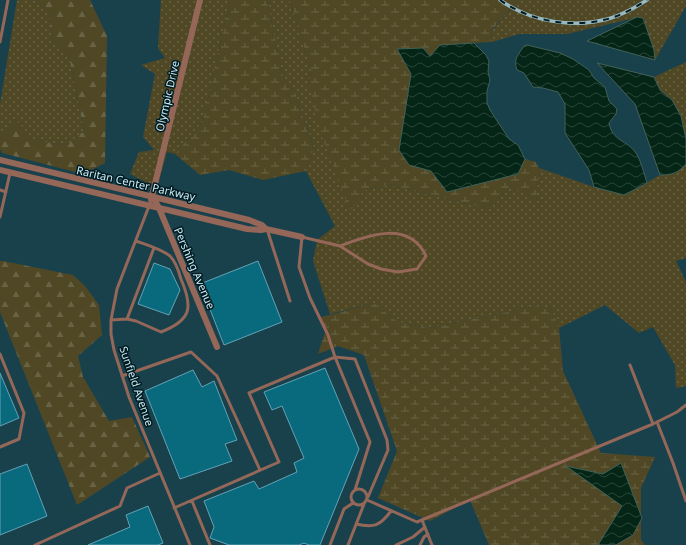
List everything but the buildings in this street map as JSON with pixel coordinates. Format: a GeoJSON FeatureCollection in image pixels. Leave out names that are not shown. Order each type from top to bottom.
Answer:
{"type":"FeatureCollection","features":[{"type":"Feature","properties":{"kind":"street","name":"Olympic Drive"},"geometry":{"type":"LineString","coordinates":[[150,206],[200,0]]}},
{"type":"Feature","properties":{"kind":"street","name":"Raritan Center Parkway"},"geometry":{"type":"LineString","coordinates":[[0,160],[249,220],[258,223],[266,229]]}},
{"type":"Feature","properties":{"kind":"street","name":"Raritan Center Parkway"},"geometry":{"type":"LineString","coordinates":[[0,170],[247,229],[266,229],[302,237]]}},
{"type":"Feature","properties":{"kind":"street","name":"Pershing Avenue"},"geometry":{"type":"LineString","coordinates":[[153,197],[159,208],[217,347]]}},
{"type":"Feature","properties":{"kind":"lane"},"geometry":{"type":"LineString","coordinates":[[0,42],[8,0]]}},
{"type":"Feature","properties":{"kind":"lane"},"geometry":{"type":"LineString","coordinates":[[0,217],[10,173]]}},
{"type":"Feature","properties":{"kind":"lane"},"geometry":{"type":"LineString","coordinates":[[0,190],[6,192]]}},
{"type":"Feature","properties":{"kind":"lane","name":"Sunfield Avenue"},"geometry":{"type":"LineString","coordinates":[[150,206],[118,289],[111,320],[111,334],[122,376],[136,414],[190,545]]}},
{"type":"Feature","properties":{"kind":"lane"},"geometry":{"type":"LineString","coordinates":[[266,229],[290,301]]}},
{"type":"Feature","properties":{"kind":"lane"},"geometry":{"type":"LineString","coordinates":[[340,246],[378,233],[394,233],[413,239],[422,247],[426,256],[417,269],[398,272],[381,269],[368,264],[340,246],[302,237],[299,267],[310,298],[328,335],[335,357],[370,442],[355,490],[351,495],[353,503],[358,506],[364,504]]}},
{"type":"Feature","properties":{"kind":"lane"},"geometry":{"type":"LineString","coordinates":[[111,320],[127,319],[136,321],[161,332],[172,328],[185,318],[189,307],[188,294],[175,263],[170,256],[136,241]]}},
{"type":"Feature","properties":{"kind":"lane"},"geometry":{"type":"LineString","coordinates":[[127,319],[154,248]]}},
{"type":"Feature","properties":{"kind":"lane"},"geometry":{"type":"LineString","coordinates":[[122,376],[191,352],[217,376],[260,470]]}},
{"type":"Feature","properties":{"kind":"lane"},"geometry":{"type":"LineString","coordinates":[[0,354],[24,413],[19,439],[0,447]]}},
{"type":"Feature","properties":{"kind":"lane"},"geometry":{"type":"LineString","coordinates":[[174,508],[279,462],[249,393],[335,357],[355,359],[387,440],[388,450],[348,545]]}},
{"type":"Feature","properties":{"kind":"lane"},"geometry":{"type":"LineString","coordinates":[[630,365],[673,463],[686,501]]}},
{"type":"Feature","properties":{"kind":"lane"},"geometry":{"type":"LineString","coordinates":[[355,490],[364,490],[367,498],[391,511],[417,522],[655,423],[677,412],[686,405]]}},
{"type":"Feature","properties":{"kind":"lane"},"geometry":{"type":"LineString","coordinates":[[35,545],[120,506],[127,488],[160,473]]}},
{"type":"Feature","properties":{"kind":"lane"},"geometry":{"type":"LineString","coordinates":[[192,501],[210,545]]}},
{"type":"Feature","properties":{"kind":"lane"},"geometry":{"type":"LineString","coordinates":[[330,545],[344,509],[353,503]]}},
{"type":"Feature","properties":{"kind":"lane"},"geometry":{"type":"LineString","coordinates":[[356,524],[372,526],[381,523],[391,511]]}},
{"type":"Feature","properties":{"kind":"lane"},"geometry":{"type":"LineString","coordinates":[[422,520],[432,545]]}},
{"type":"Feature","properties":{"kind":"lane"},"geometry":{"type":"LineString","coordinates":[[396,545],[413,537],[425,527]]}},
{"type":"Feature","properties":{"kind":"lane"},"geometry":{"type":"LineString","coordinates":[[420,545],[424,537],[428,534]]}},
{"type":"Feature","properties":{"kind":"shaded area"},"geometry":{"type":"Polygon","coordinates":[[[0,0],[686,0],[686,545],[0,545],[0,0]]]}},
{"type":"Feature","properties":{"kind":"green space"},"geometry":{"type":"Polygon","coordinates":[[[17,0],[34,0],[49,12],[53,44],[69,56],[84,131],[67,145],[34,141],[15,119],[0,134],[0,104],[17,0]]]}},
{"type":"Feature","properties":{"kind":"green space"},"geometry":{"type":"Polygon","coordinates":[[[34,0],[90,0],[107,36],[105,163],[83,174],[2,153],[0,149],[0,134],[15,119],[35,141],[67,145],[84,131],[69,56],[53,44],[49,12],[34,0]]]}},
{"type":"Feature","properties":{"kind":"green space"},"geometry":{"type":"Polygon","coordinates":[[[161,0],[230,0],[203,121],[175,154],[167,152],[157,188],[130,174],[139,152],[154,150],[143,137],[155,74],[141,65],[165,58],[158,48],[161,0]]]}},
{"type":"Feature","properties":{"kind":"green space"},"geometry":{"type":"Polygon","coordinates":[[[230,0],[267,0],[283,76],[296,95],[314,149],[306,171],[263,180],[229,170],[200,175],[175,154],[203,121],[230,0]]]}},
{"type":"Feature","properties":{"kind":"green space"},"geometry":{"type":"Polygon","coordinates":[[[267,0],[290,0],[311,70],[309,84],[364,190],[389,185],[490,209],[511,185],[536,202],[539,168],[594,187],[625,195],[660,175],[635,104],[597,63],[654,77],[686,62],[686,258],[676,261],[686,282],[686,386],[676,388],[675,365],[653,327],[639,333],[605,305],[559,328],[551,309],[537,306],[428,328],[398,322],[374,303],[330,314],[313,261],[317,240],[335,226],[306,171],[314,148],[296,95],[283,76],[267,0]]]}},
{"type":"Feature","properties":{"kind":"green space"},"geometry":{"type":"Polygon","coordinates":[[[290,0],[519,0],[491,31],[492,42],[441,45],[411,74],[399,150],[409,165],[431,171],[518,174],[525,159],[536,162],[539,168],[536,203],[511,185],[490,209],[389,185],[364,190],[350,212],[321,134],[309,84],[311,70],[290,0]]]}},
{"type":"Feature","properties":{"kind":"green space"},"geometry":{"type":"Polygon","coordinates":[[[519,0],[686,0],[686,6],[655,60],[587,41],[635,18],[567,34],[519,34],[492,42],[491,32],[519,0]]]}},
{"type":"Feature","properties":{"kind":"green space"},"geometry":{"type":"Polygon","coordinates":[[[0,261],[73,275],[85,286],[99,305],[102,335],[78,356],[83,377],[109,421],[132,417],[150,457],[77,505],[0,312],[0,261]]]}},
{"type":"Feature","properties":{"kind":"green space"},"geometry":{"type":"Polygon","coordinates":[[[374,303],[398,322],[428,328],[537,306],[551,309],[559,328],[563,371],[601,453],[655,457],[641,488],[641,516],[621,463],[603,474],[567,467],[622,506],[598,545],[489,545],[470,500],[430,521],[378,498],[397,451],[364,355],[338,346],[318,354],[326,329],[318,318],[374,303]]]}},
{"type":"Feature","properties":{"kind":"green space"},"geometry":{"type":"Polygon","coordinates":[[[641,519],[641,540],[645,545],[616,545],[633,534],[641,519]]]}},
{"type":"Feature","properties":{"kind":"water"},"geometry":{"type":"Polygon","coordinates":[[[637,17],[643,18],[654,50],[655,60],[587,41],[637,17]]]}},
{"type":"Feature","properties":{"kind":"water"},"geometry":{"type":"Polygon","coordinates":[[[474,43],[486,55],[489,61],[488,72],[490,80],[487,91],[487,103],[490,110],[509,139],[518,145],[525,159],[518,174],[447,192],[431,171],[409,165],[399,150],[411,74],[397,49],[423,48],[430,56],[440,45],[474,43]]]}},
{"type":"Feature","properties":{"kind":"water"},"geometry":{"type":"Polygon","coordinates":[[[527,45],[560,53],[573,59],[589,70],[594,78],[605,87],[609,101],[617,109],[616,114],[609,123],[611,129],[616,137],[628,145],[636,153],[641,163],[647,183],[624,195],[594,187],[589,170],[565,133],[565,104],[558,92],[533,87],[524,73],[517,70],[517,57],[524,46],[527,45]]]}},
{"type":"Feature","properties":{"kind":"water"},"geometry":{"type":"Polygon","coordinates":[[[597,63],[654,77],[660,90],[672,100],[681,116],[686,139],[686,164],[680,170],[668,175],[660,175],[635,104],[597,63]]]}},
{"type":"Feature","properties":{"kind":"water"},"geometry":{"type":"Polygon","coordinates":[[[621,463],[642,518],[633,535],[616,545],[598,545],[622,506],[566,466],[603,474],[621,463]]]}},
{"type":"Feature","properties":{"kind":"railway"},"geometry":{"type":"LineString","coordinates":[[500,0],[525,14],[568,23],[583,23],[611,18],[630,10],[647,0]]}}]}
